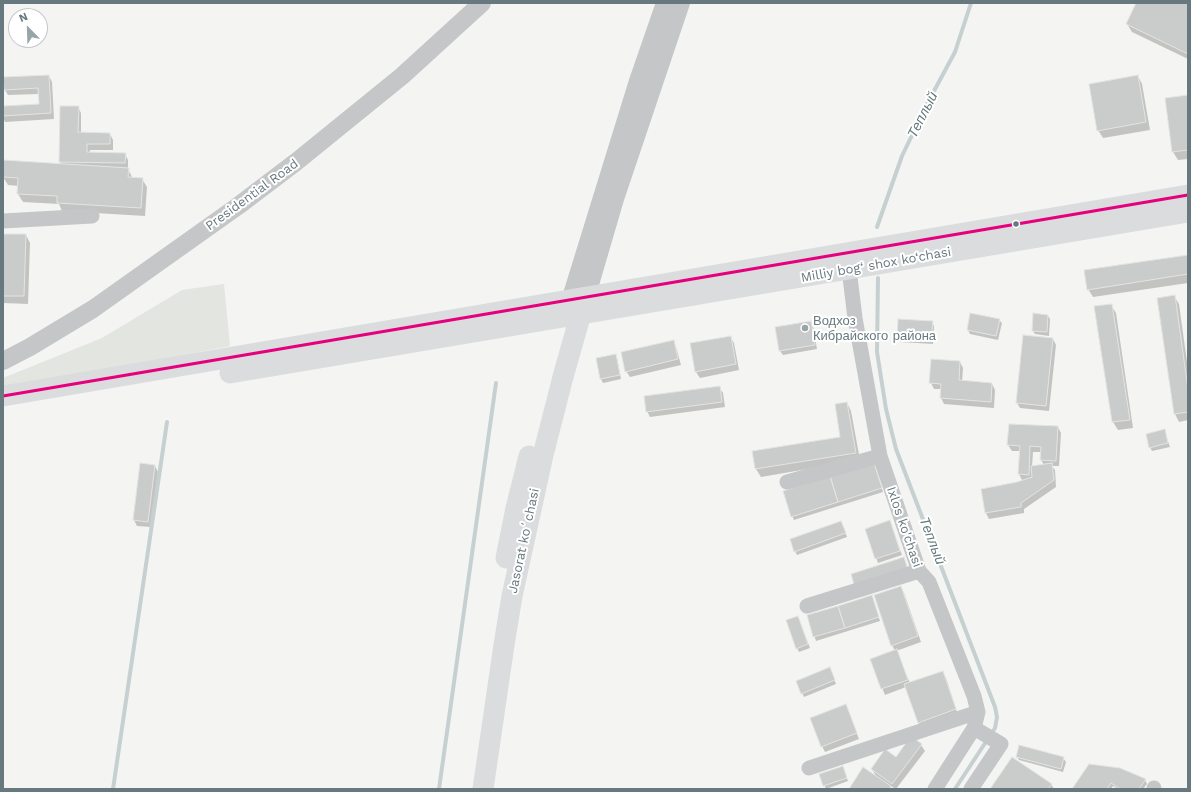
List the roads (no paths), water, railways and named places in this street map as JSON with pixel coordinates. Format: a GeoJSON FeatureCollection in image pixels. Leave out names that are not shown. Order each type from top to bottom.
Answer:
{"type":"FeatureCollection","features":[{"type":"Feature","properties":{"kind":"main road","name":"Milliy bog‘ shox ko‘chasi"},"geometry":{"type":"LineString","coordinates":[[576,308],[1188,195]]}},
{"type":"Feature","properties":{"kind":"main road","name":"Milliy bog‘ shox ko‘chasi"},"geometry":{"type":"LineString","coordinates":[[576,308],[849,269],[1188,212]]}},
{"type":"Feature","properties":{"kind":"main road"},"geometry":{"type":"LineString","coordinates":[[3,396],[576,308]]}},
{"type":"Feature","properties":{"kind":"main road"},"geometry":{"type":"LineString","coordinates":[[3,410],[576,308]]}},
{"type":"Feature","properties":{"kind":"main road","name":"Jasorat koʻchasi"},"geometry":{"type":"LineString","coordinates":[[471,789],[495,622],[516,508],[554,354],[576,308]]}},
{"type":"Feature","properties":{"kind":"main road","name":"Jasorat koʻchasi"},"geometry":{"type":"LineString","coordinates":[[483,789],[512,596],[543,455],[564,373],[576,308]]}},
{"type":"Feature","properties":{"kind":"street","name":"Presidential Road"},"geometry":{"type":"LineString","coordinates":[[3,361],[30,347],[93,309],[255,193],[366,106],[437,45],[482,3]]}},
{"type":"Feature","properties":{"kind":"street"},"geometry":{"type":"LineString","coordinates":[[576,308],[638,81],[665,3]]}},
{"type":"Feature","properties":{"kind":"street"},"geometry":{"type":"LineString","coordinates":[[576,308],[615,199],[681,3]]}},
{"type":"Feature","properties":{"kind":"street"},"geometry":{"type":"LineString","coordinates":[[3,221],[92,216]]}},
{"type":"Feature","properties":{"kind":"street","name":"Ixlos ko'chasi"},"geometry":{"type":"LineString","coordinates":[[849,269],[855,318],[880,456],[919,571],[929,582],[974,696],[978,712],[974,728],[935,789]]}},
{"type":"Feature","properties":{"kind":"street"},"geometry":{"type":"LineString","coordinates":[[787,482],[880,456]]}},
{"type":"Feature","properties":{"kind":"street"},"geometry":{"type":"LineString","coordinates":[[806,606],[919,571]]}},
{"type":"Feature","properties":{"kind":"street"},"geometry":{"type":"LineString","coordinates":[[809,768],[978,712]]}},
{"type":"Feature","properties":{"kind":"street"},"geometry":{"type":"LineString","coordinates":[[971,789],[1001,744],[974,728]]}},
{"type":"Feature","properties":{"kind":"waterway","name":"Теплый"},"geometry":{"type":"LineString","coordinates":[[877,227],[902,156],[927,104],[955,52],[971,3]]}},
{"type":"Feature","properties":{"kind":"waterway","name":"Теплый"},"geometry":{"type":"LineString","coordinates":[[878,278],[877,352],[886,409],[896,449],[995,707],[997,717],[995,728],[955,789]]}},
{"type":"Feature","properties":{"kind":"waterway"},"geometry":{"type":"LineString","coordinates":[[439,789],[496,383]]}},
{"type":"Feature","properties":{"kind":"waterway"},"geometry":{"type":"LineString","coordinates":[[113,789],[167,422]]}},
{"type":"Feature","properties":{"kind":"place","name":"Водхоз Кибрайского района"},"geometry":{"type":"Point","coordinates":[805,328]}}]}
